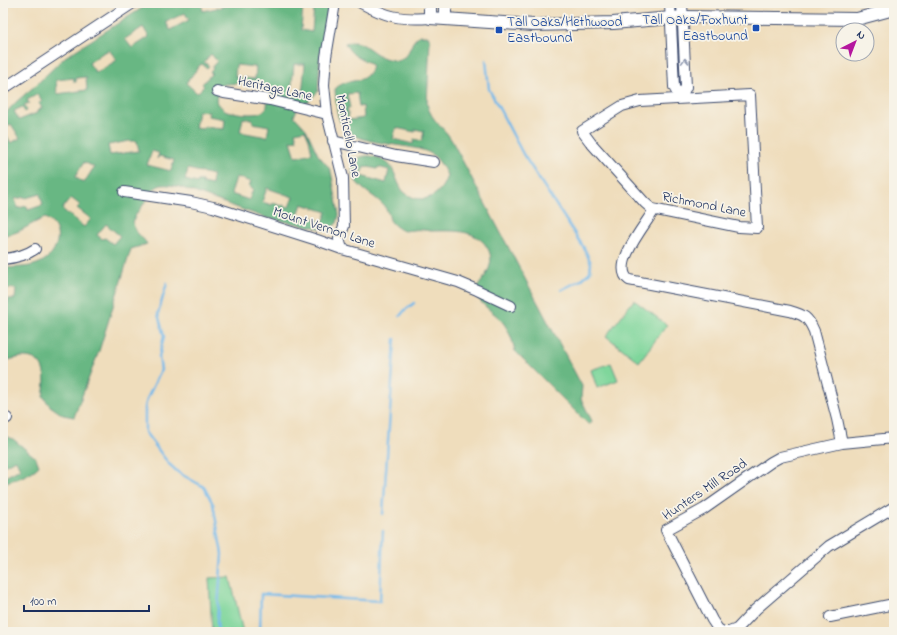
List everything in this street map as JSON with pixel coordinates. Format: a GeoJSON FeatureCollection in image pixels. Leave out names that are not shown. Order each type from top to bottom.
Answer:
{"type":"FeatureCollection","features":[{"type":"Feature","properties":{"kind":"street"},"geometry":{"type":"LineString","coordinates":[[3,89],[133,3]]}},
{"type":"Feature","properties":{"kind":"street","name":"Monticello Lane"},"geometry":{"type":"LineString","coordinates":[[336,3],[325,69],[325,97],[327,114],[343,178],[344,226],[339,239],[342,249]]}},
{"type":"Feature","properties":{"kind":"street"},"geometry":{"type":"LineString","coordinates":[[361,3],[391,16],[410,19],[430,18],[534,25],[613,23],[677,17],[857,19],[894,9]]}},
{"type":"Feature","properties":{"kind":"street"},"geometry":{"type":"LineString","coordinates":[[430,3],[430,18]]}},
{"type":"Feature","properties":{"kind":"street"},"geometry":{"type":"LineString","coordinates":[[445,3],[445,19]]}},
{"type":"Feature","properties":{"kind":"street"},"geometry":{"type":"LineString","coordinates":[[670,3],[677,17],[686,86],[680,98]]}},
{"type":"Feature","properties":{"kind":"street"},"geometry":{"type":"LineString","coordinates":[[677,17],[682,3]]}},
{"type":"Feature","properties":{"kind":"street","name":"Heritage Lane"},"geometry":{"type":"LineString","coordinates":[[217,91],[270,100],[327,114]]}},
{"type":"Feature","properties":{"kind":"street","name":"Richmond Lane"},"geometry":{"type":"LineString","coordinates":[[750,95],[757,228],[739,227],[654,210],[640,198],[591,143],[582,130],[627,104],[650,100],[680,98],[750,95]]}},
{"type":"Feature","properties":{"kind":"street"},"geometry":{"type":"LineString","coordinates":[[334,141],[396,156],[434,162]]}},
{"type":"Feature","properties":{"kind":"street","name":"Mount Vernon Lane"},"geometry":{"type":"LineString","coordinates":[[124,192],[214,207],[342,249],[458,282],[511,306]]}},
{"type":"Feature","properties":{"kind":"street"},"geometry":{"type":"LineString","coordinates":[[654,210],[627,253],[623,271],[625,278],[790,311],[802,315],[809,321],[814,331],[837,418],[842,443]]}},
{"type":"Feature","properties":{"kind":"street"},"geometry":{"type":"LineString","coordinates":[[3,259],[20,256],[35,249]]}},
{"type":"Feature","properties":{"kind":"street","name":"Hunters Mill Road"},"geometry":{"type":"LineString","coordinates":[[894,438],[842,443],[780,457],[704,509],[666,530],[712,620],[718,629],[723,632],[729,632],[737,629],[756,609],[829,546],[894,507]]}},
{"type":"Feature","properties":{"kind":"street"},"geometry":{"type":"LineString","coordinates":[[830,617],[894,604]]}},
{"type":"Feature","properties":{"kind":"green space"},"geometry":{"type":"Polygon","coordinates":[[[150,3],[201,3],[203,11],[225,6],[225,3],[241,3],[259,7],[260,3],[326,3],[328,7],[320,57],[318,91],[308,102],[299,105],[294,116],[306,129],[318,155],[331,171],[339,215],[337,223],[329,230],[266,218],[180,187],[161,185],[155,188],[134,218],[133,224],[138,234],[147,244],[131,249],[99,351],[74,417],[63,415],[50,406],[43,396],[45,382],[43,369],[36,360],[22,357],[3,361],[3,303],[8,303],[8,299],[15,299],[16,289],[3,288],[3,268],[29,266],[44,260],[54,249],[57,242],[57,236],[56,229],[52,223],[45,218],[19,231],[3,235],[3,143],[5,141],[3,139],[7,136],[11,143],[20,138],[11,124],[3,129],[3,116],[65,57],[150,3]],[[303,6],[301,30],[312,32],[314,7],[303,6]],[[185,13],[166,22],[170,30],[189,20],[185,13]],[[143,27],[125,39],[132,48],[149,37],[143,27]],[[109,50],[89,63],[96,73],[117,60],[109,50]],[[211,54],[204,62],[209,66],[207,68],[202,64],[200,65],[186,83],[197,93],[204,86],[202,84],[212,73],[210,72],[213,69],[212,67],[217,61],[211,54]],[[294,64],[291,94],[302,95],[305,64],[294,64]],[[236,65],[235,77],[255,79],[256,67],[236,65]],[[86,77],[76,78],[76,82],[74,82],[74,78],[56,80],[57,94],[87,90],[86,77]],[[243,83],[225,84],[219,87],[216,100],[222,108],[235,113],[259,113],[267,107],[268,94],[260,87],[243,83]],[[38,94],[27,100],[29,103],[24,105],[27,110],[25,112],[22,107],[14,111],[19,120],[37,113],[37,111],[42,108],[39,103],[42,101],[38,94]],[[198,111],[195,128],[203,129],[204,127],[224,129],[225,119],[208,116],[209,112],[198,111]],[[243,118],[240,132],[267,137],[269,126],[253,123],[253,120],[243,118]],[[305,130],[295,132],[297,140],[291,141],[296,157],[312,153],[309,139],[305,130]],[[137,141],[108,145],[110,155],[139,151],[137,141]],[[152,151],[147,165],[171,171],[174,160],[159,156],[157,159],[159,153],[152,151]],[[84,162],[75,177],[84,183],[94,167],[84,162]],[[188,169],[185,180],[197,183],[198,181],[212,185],[213,175],[188,169]],[[236,177],[231,194],[249,200],[253,189],[249,187],[251,182],[236,177]],[[267,188],[262,202],[289,207],[293,197],[267,188]],[[40,194],[15,199],[18,208],[27,206],[28,210],[43,205],[40,194]],[[71,198],[62,209],[84,227],[91,219],[77,208],[80,205],[71,198]],[[302,204],[298,215],[310,219],[311,217],[323,222],[327,212],[302,204]],[[106,224],[97,235],[102,239],[105,238],[113,244],[120,236],[106,224]]]}},
{"type":"Feature","properties":{"kind":"green space"},"geometry":{"type":"Polygon","coordinates":[[[419,35],[428,36],[430,39],[427,104],[429,110],[452,141],[582,386],[581,399],[592,421],[589,425],[515,351],[511,337],[505,325],[479,299],[475,290],[486,275],[491,259],[487,247],[482,241],[476,236],[462,232],[402,230],[391,222],[386,208],[354,178],[352,170],[356,160],[361,157],[372,156],[388,163],[404,192],[411,196],[418,199],[424,199],[436,194],[441,189],[447,175],[434,156],[428,152],[418,149],[370,141],[359,137],[349,132],[342,125],[337,113],[335,89],[340,85],[364,77],[372,67],[370,63],[358,58],[352,53],[345,43],[351,42],[361,44],[382,57],[398,61],[407,55],[413,42],[419,35]],[[357,93],[347,94],[350,108],[347,108],[349,120],[364,118],[363,106],[359,107],[357,93]],[[396,128],[393,139],[413,144],[414,139],[422,141],[424,131],[415,129],[415,132],[396,128]],[[364,166],[361,176],[386,183],[389,170],[378,167],[377,169],[364,166]]]}},
{"type":"Feature","properties":{"kind":"green space"},"geometry":{"type":"Polygon","coordinates":[[[634,300],[667,325],[639,362],[606,336],[634,300]]]}},
{"type":"Feature","properties":{"kind":"green space"},"geometry":{"type":"Polygon","coordinates":[[[611,363],[618,380],[597,388],[591,370],[611,363]]]}},
{"type":"Feature","properties":{"kind":"green space"},"geometry":{"type":"Polygon","coordinates":[[[3,435],[13,439],[36,458],[39,466],[27,475],[3,483],[3,473],[5,477],[20,469],[16,460],[3,466],[3,435]]]}},
{"type":"Feature","properties":{"kind":"green space"},"geometry":{"type":"Polygon","coordinates":[[[230,577],[243,632],[212,632],[209,578],[230,577]]]}},
{"type":"Feature","properties":{"kind":"waterway"},"geometry":{"type":"LineString","coordinates":[[486,60],[489,89],[523,154],[584,248],[591,263],[590,272],[581,280],[561,290]]}},
{"type":"Feature","properties":{"kind":"waterway"},"geometry":{"type":"LineString","coordinates":[[167,283],[158,314],[164,336],[159,357],[161,370],[147,399],[145,407],[145,432],[169,464],[179,473],[204,487],[213,504],[222,554],[217,621],[218,632]]}},
{"type":"Feature","properties":{"kind":"waterway"},"geometry":{"type":"LineString","coordinates":[[400,316],[414,303]]}},
{"type":"Feature","properties":{"kind":"waterway"},"geometry":{"type":"LineString","coordinates":[[383,514],[395,339]]}},
{"type":"Feature","properties":{"kind":"waterway"},"geometry":{"type":"LineString","coordinates":[[260,632],[261,594],[380,601],[383,531]]}},
{"type":"Feature","properties":{"kind":"place","name":"Tall Oaks/Foxhunt Eastbound"},"geometry":{"type":"Point","coordinates":[756,28]}},
{"type":"Feature","properties":{"kind":"place","name":"Tall Oaks/Hethwood Eastbound"},"geometry":{"type":"Point","coordinates":[499,30]}}]}
